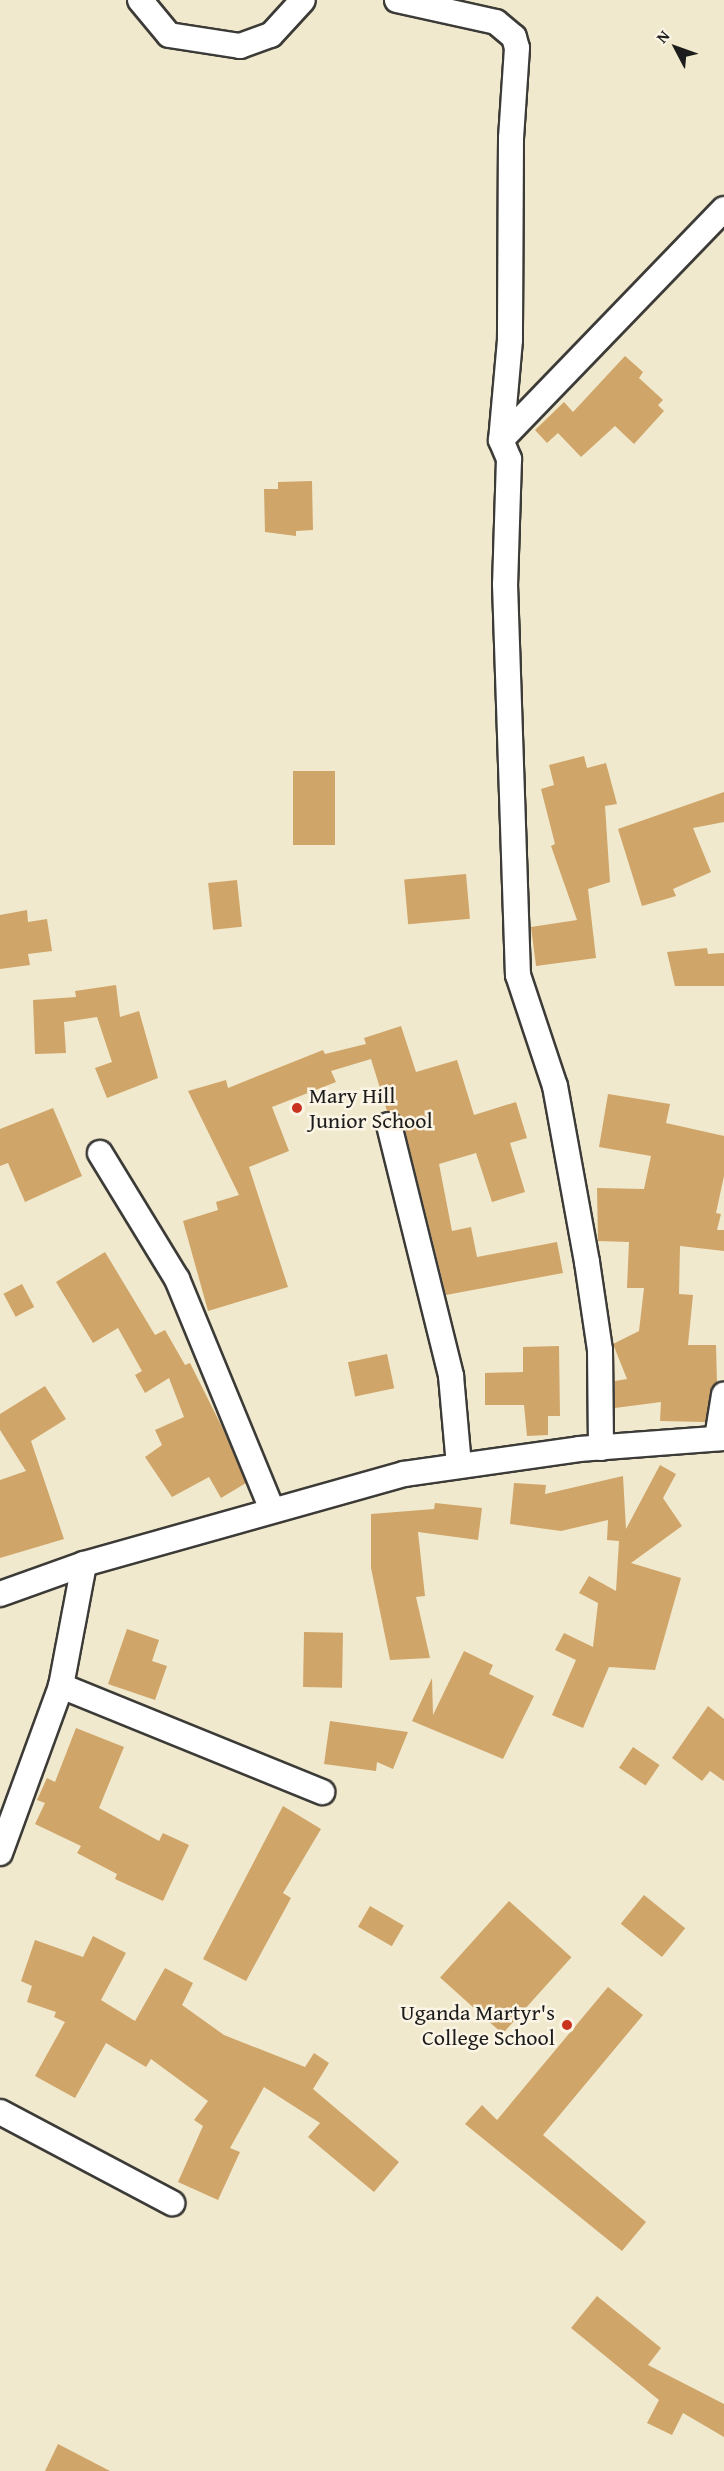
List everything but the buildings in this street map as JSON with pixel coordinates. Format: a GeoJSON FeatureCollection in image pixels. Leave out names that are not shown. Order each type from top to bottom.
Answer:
{"type":"FeatureCollection","features":[{"type":"Feature","properties":{"kind":"street"},"geometry":{"type":"LineString","coordinates":[[140,0],[169,35],[240,46],[271,35],[303,0]]}},
{"type":"Feature","properties":{"kind":"street"},"geometry":{"type":"LineString","coordinates":[[397,0],[496,22],[514,37],[518,48],[511,138],[510,340],[501,440],[509,459],[505,584],[518,975],[555,1086],[588,1262],[600,1350],[601,1448]]}},
{"type":"Feature","properties":{"kind":"street"},"geometry":{"type":"LineString","coordinates":[[501,440],[724,209]]}},
{"type":"Feature","properties":{"kind":"street"},"geometry":{"type":"LineString","coordinates":[[390,1125],[452,1376],[459,1466]]}},
{"type":"Feature","properties":{"kind":"street"},"geometry":{"type":"LineString","coordinates":[[100,1153],[177,1279],[272,1509]]}},
{"type":"Feature","properties":{"kind":"street"},"geometry":{"type":"LineString","coordinates":[[0,1594],[84,1564],[272,1509],[404,1474],[601,1448],[721,1438],[724,1395]]}},
{"type":"Feature","properties":{"kind":"street"},"geometry":{"type":"LineString","coordinates":[[0,1852],[61,1686],[84,1564]]}},
{"type":"Feature","properties":{"kind":"street"},"geometry":{"type":"LineString","coordinates":[[61,1686],[322,1792]]}},
{"type":"Feature","properties":{"kind":"street"},"geometry":{"type":"LineString","coordinates":[[0,2112],[172,2203]]}},
{"type":"Feature","properties":{"kind":"place","name":"Mary Hill Junior School"},"geometry":{"type":"Point","coordinates":[297,1108]}},
{"type":"Feature","properties":{"kind":"place","name":"Uganda Martyr's College School"},"geometry":{"type":"Point","coordinates":[567,2025]}}]}
